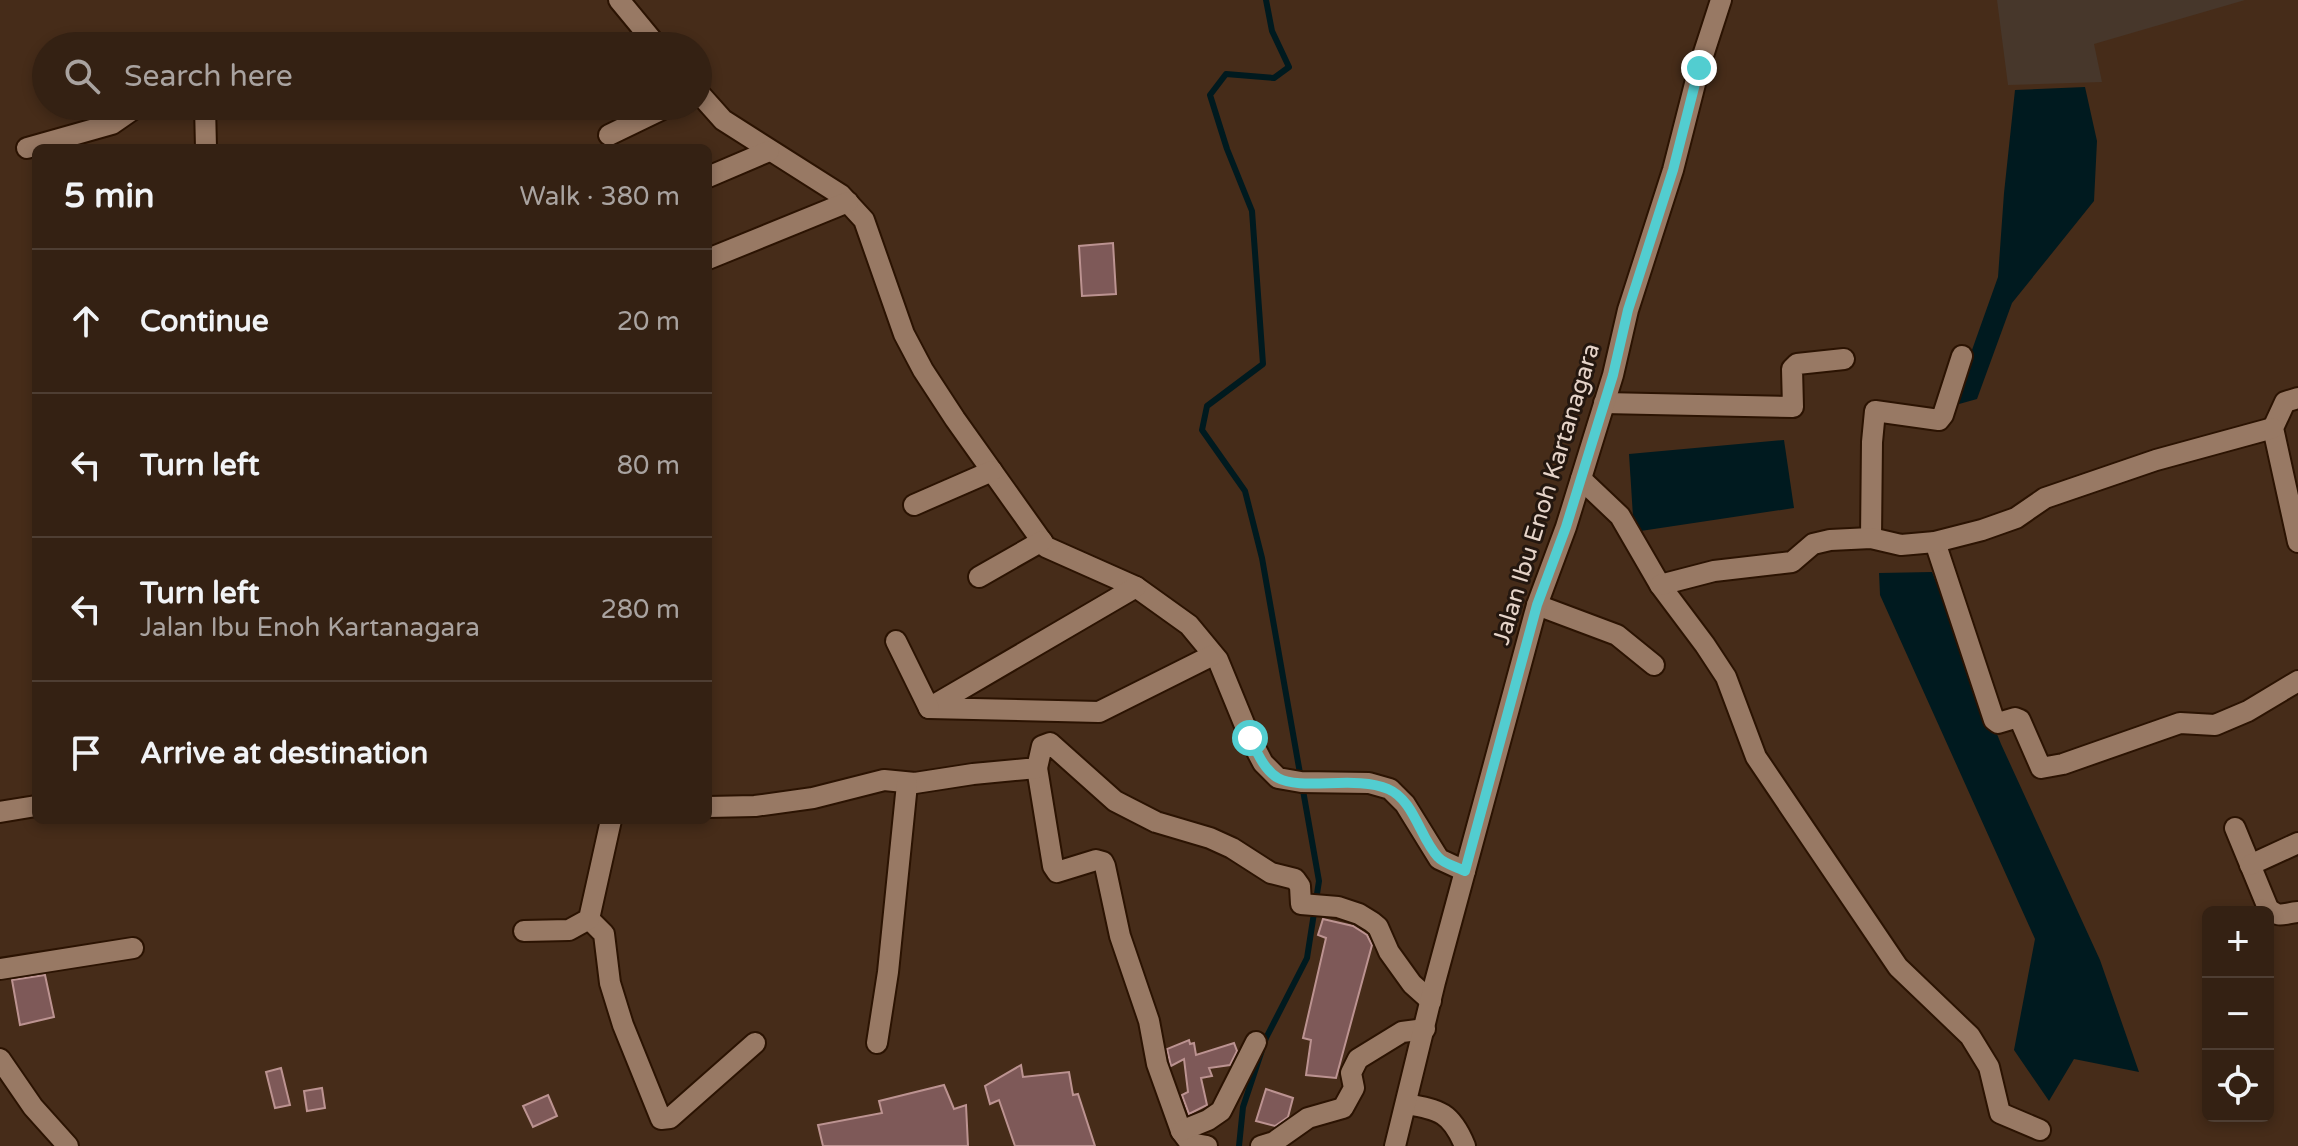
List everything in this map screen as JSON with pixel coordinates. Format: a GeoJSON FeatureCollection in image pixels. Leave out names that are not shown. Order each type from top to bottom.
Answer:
{"type":"FeatureCollection","features":[{"type":"Feature","properties":{"kind":"street"},"geometry":{"type":"LineString","coordinates":[[619,0],[641,32]]}},
{"type":"Feature","properties":{"kind":"street","name":"Jalan Ibu Enoh Kartanagara"},"geometry":{"type":"LineString","coordinates":[[1395,1146],[1537,605],[1613,375],[1628,310],[1673,170],[1699,68],[1721,0]]}},
{"type":"Feature","properties":{"kind":"street"},"geometry":{"type":"LineString","coordinates":[[712,108],[723,120],[841,195],[864,220],[904,334],[923,370],[1046,547],[1136,587],[1189,625],[1213,655],[1263,763],[1278,778],[1369,783],[1390,789],[1405,804],[1439,859],[1465,871]]}},
{"type":"Feature","properties":{"kind":"street"},"geometry":{"type":"LineString","coordinates":[[41,144],[118,120]]}},
{"type":"Feature","properties":{"kind":"street"},"geometry":{"type":"LineString","coordinates":[[205,120],[206,144]]}},
{"type":"Feature","properties":{"kind":"street"},"geometry":{"type":"LineString","coordinates":[[609,135],[640,120]]}},
{"type":"Feature","properties":{"kind":"street"},"geometry":{"type":"LineString","coordinates":[[27,148],[32,147]]}},
{"type":"Feature","properties":{"kind":"street"},"geometry":{"type":"LineString","coordinates":[[712,175],[769,151]]}},
{"type":"Feature","properties":{"kind":"street"},"geometry":{"type":"LineString","coordinates":[[712,257],[848,202]]}},
{"type":"Feature","properties":{"kind":"street"},"geometry":{"type":"LineString","coordinates":[[1871,538],[1875,411],[1939,420],[1962,356]]}},
{"type":"Feature","properties":{"kind":"street"},"geometry":{"type":"LineString","coordinates":[[1604,403],[1793,407],[1792,369],[1797,364],[1844,359]]}},
{"type":"Feature","properties":{"kind":"street"},"geometry":{"type":"LineString","coordinates":[[2298,398],[2285,402],[2273,428],[2298,542]]}},
{"type":"Feature","properties":{"kind":"street"},"geometry":{"type":"LineString","coordinates":[[1660,585],[1714,571],[1792,562],[1813,544],[1871,538],[1901,545],[1935,542],[2016,518],[2045,498],[2156,460],[2273,428]]}},
{"type":"Feature","properties":{"kind":"street"},"geometry":{"type":"LineString","coordinates":[[914,505],[992,471]]}},
{"type":"Feature","properties":{"kind":"street"},"geometry":{"type":"LineString","coordinates":[[1581,479],[1620,516],[1660,585],[1726,677],[1756,757],[1898,967],[1970,1036],[1989,1067],[2000,1113],[2040,1130]]}},
{"type":"Feature","properties":{"kind":"street"},"geometry":{"type":"LineString","coordinates":[[979,577],[1042,541]]}},
{"type":"Feature","properties":{"kind":"street"},"geometry":{"type":"LineString","coordinates":[[1935,542],[1994,720],[1998,723],[2015,718],[2020,720],[2041,768],[2063,764],[2180,723],[2215,725],[2248,711],[2298,681]]}},
{"type":"Feature","properties":{"kind":"street"},"geometry":{"type":"LineString","coordinates":[[929,708],[1136,587]]}},
{"type":"Feature","properties":{"kind":"street"},"geometry":{"type":"LineString","coordinates":[[1537,605],[1617,635],[1654,665]]}},
{"type":"Feature","properties":{"kind":"street"},"geometry":{"type":"LineString","coordinates":[[896,641],[929,708]]}},
{"type":"Feature","properties":{"kind":"street"},"geometry":{"type":"LineString","coordinates":[[929,708],[1099,712],[1213,655]]}},
{"type":"Feature","properties":{"kind":"street"},"geometry":{"type":"LineString","coordinates":[[1256,1042],[1221,1111],[1208,1120],[1192,1142],[1157,1064],[1149,1021],[1120,936],[1103,862],[1096,860],[1061,872],[1054,869],[1037,768],[1042,746],[1055,745],[1082,774],[1115,801],[1156,822],[1232,848],[1271,873],[1295,879],[1300,886],[1301,904],[1338,907],[1359,914],[1378,927],[1389,952],[1412,984],[1431,1001]]}},
{"type":"Feature","properties":{"kind":"street"},"geometry":{"type":"LineString","coordinates":[[712,807],[755,806],[813,798],[877,781],[907,784],[1037,768]]}},
{"type":"Feature","properties":{"kind":"street"},"geometry":{"type":"LineString","coordinates":[[877,1043],[888,972],[907,784]]}},
{"type":"Feature","properties":{"kind":"street"},"geometry":{"type":"LineString","coordinates":[[0,812],[32,807]]}},
{"type":"Feature","properties":{"kind":"street"},"geometry":{"type":"LineString","coordinates":[[524,931],[569,930],[589,919],[610,824]]}},
{"type":"Feature","properties":{"kind":"street"},"geometry":{"type":"LineString","coordinates":[[2235,828],[2268,908],[2274,914],[2283,916],[2298,912]]}},
{"type":"Feature","properties":{"kind":"street"},"geometry":{"type":"LineString","coordinates":[[2250,865],[2298,843]]}},
{"type":"Feature","properties":{"kind":"street"},"geometry":{"type":"LineString","coordinates":[[589,919],[604,934],[610,983],[623,1025],[661,1119],[670,1118],[755,1043]]}},
{"type":"Feature","properties":{"kind":"street"},"geometry":{"type":"LineString","coordinates":[[0,969],[133,948]]}},
{"type":"Feature","properties":{"kind":"street"},"geometry":{"type":"LineString","coordinates":[[1261,1146],[1274,1142],[1308,1118],[1343,1108],[1354,1088],[1351,1073],[1358,1059],[1402,1032],[1425,1029]]}},
{"type":"Feature","properties":{"kind":"street"},"geometry":{"type":"LineString","coordinates":[[0,1059],[33,1107],[68,1146]]}},
{"type":"Feature","properties":{"kind":"street"},"geometry":{"type":"LineString","coordinates":[[1406,1104],[1444,1113],[1465,1146]]}},
{"type":"Feature","properties":{"kind":"shaded area"},"geometry":{"type":"Polygon","coordinates":[[[1997,0],[2245,0],[2094,44],[2102,82],[2008,85],[1997,0]]]}},
{"type":"Feature","properties":{"kind":"water"},"geometry":{"type":"Polygon","coordinates":[[[2085,87],[2097,141],[2094,201],[2012,303],[1977,399],[1952,406],[1998,277],[2015,90],[2085,87]]]}},
{"type":"Feature","properties":{"kind":"water"},"geometry":{"type":"Polygon","coordinates":[[[1784,440],[1794,508],[1634,532],[1629,454],[1784,440]]]}},
{"type":"Feature","properties":{"kind":"water"},"geometry":{"type":"Polygon","coordinates":[[[1932,572],[2001,744],[2100,960],[2139,1072],[2074,1059],[2049,1101],[2014,1050],[2035,939],[1880,595],[1879,573],[1932,572]]]}},
{"type":"Feature","properties":{"kind":"building"},"geometry":{"type":"Polygon","coordinates":[[[1113,243],[1116,294],[1082,296],[1079,246],[1113,243]]]}},
{"type":"Feature","properties":{"kind":"building"},"geometry":{"type":"Polygon","coordinates":[[[1323,919],[1353,926],[1367,935],[1372,945],[1336,1078],[1306,1075],[1311,1040],[1303,1038],[1326,938],[1318,935],[1323,919]]]}},
{"type":"Feature","properties":{"kind":"building"},"geometry":{"type":"Polygon","coordinates":[[[45,975],[54,1017],[20,1025],[12,980],[45,975]]]}},
{"type":"Feature","properties":{"kind":"building"},"geometry":{"type":"Polygon","coordinates":[[[1189,1040],[1190,1044],[1194,1043],[1196,1055],[1234,1043],[1237,1051],[1230,1065],[1209,1068],[1212,1076],[1201,1078],[1207,1105],[1189,1114],[1182,1095],[1188,1092],[1184,1059],[1171,1066],[1167,1049],[1189,1040]]]}},
{"type":"Feature","properties":{"kind":"building"},"geometry":{"type":"Polygon","coordinates":[[[1021,1065],[1023,1077],[1069,1072],[1073,1095],[1078,1094],[1095,1146],[1015,1146],[999,1100],[990,1104],[985,1086],[1021,1065]]]}},
{"type":"Feature","properties":{"kind":"building"},"geometry":{"type":"Polygon","coordinates":[[[281,1068],[290,1105],[275,1108],[266,1072],[281,1068]]]}},
{"type":"Feature","properties":{"kind":"building"},"geometry":{"type":"Polygon","coordinates":[[[944,1085],[954,1109],[966,1105],[968,1146],[823,1146],[818,1125],[882,1113],[879,1101],[944,1085]]]}},
{"type":"Feature","properties":{"kind":"building"},"geometry":{"type":"Polygon","coordinates":[[[322,1088],[325,1108],[307,1111],[304,1091],[322,1088]]]}},
{"type":"Feature","properties":{"kind":"building"},"geometry":{"type":"Polygon","coordinates":[[[1266,1089],[1293,1098],[1288,1117],[1275,1126],[1256,1121],[1266,1089]]]}},
{"type":"Feature","properties":{"kind":"building"},"geometry":{"type":"Polygon","coordinates":[[[548,1095],[557,1116],[533,1127],[523,1106],[548,1095]]]}},
{"type":"Feature","properties":{"kind":"waterway"},"geometry":{"type":"LineString","coordinates":[[1239,1146],[1243,1107],[1266,1038],[1307,958],[1319,881],[1262,558],[1245,491],[1202,430],[1207,406],[1263,364],[1252,211],[1210,95],[1226,74],[1274,78],[1289,67],[1272,31],[1266,0]]}},
{"type":"Feature","properties":{"kind":"route"},"geometry":{"type":"LineString","coordinates":[[1250,738],[1263,763],[1278,778],[1301,782],[1369,783],[1390,789],[1405,804],[1439,859],[1465,871],[1537,605],[1566,527],[1613,375],[1628,310],[1673,170],[1699,68]]}}]}
